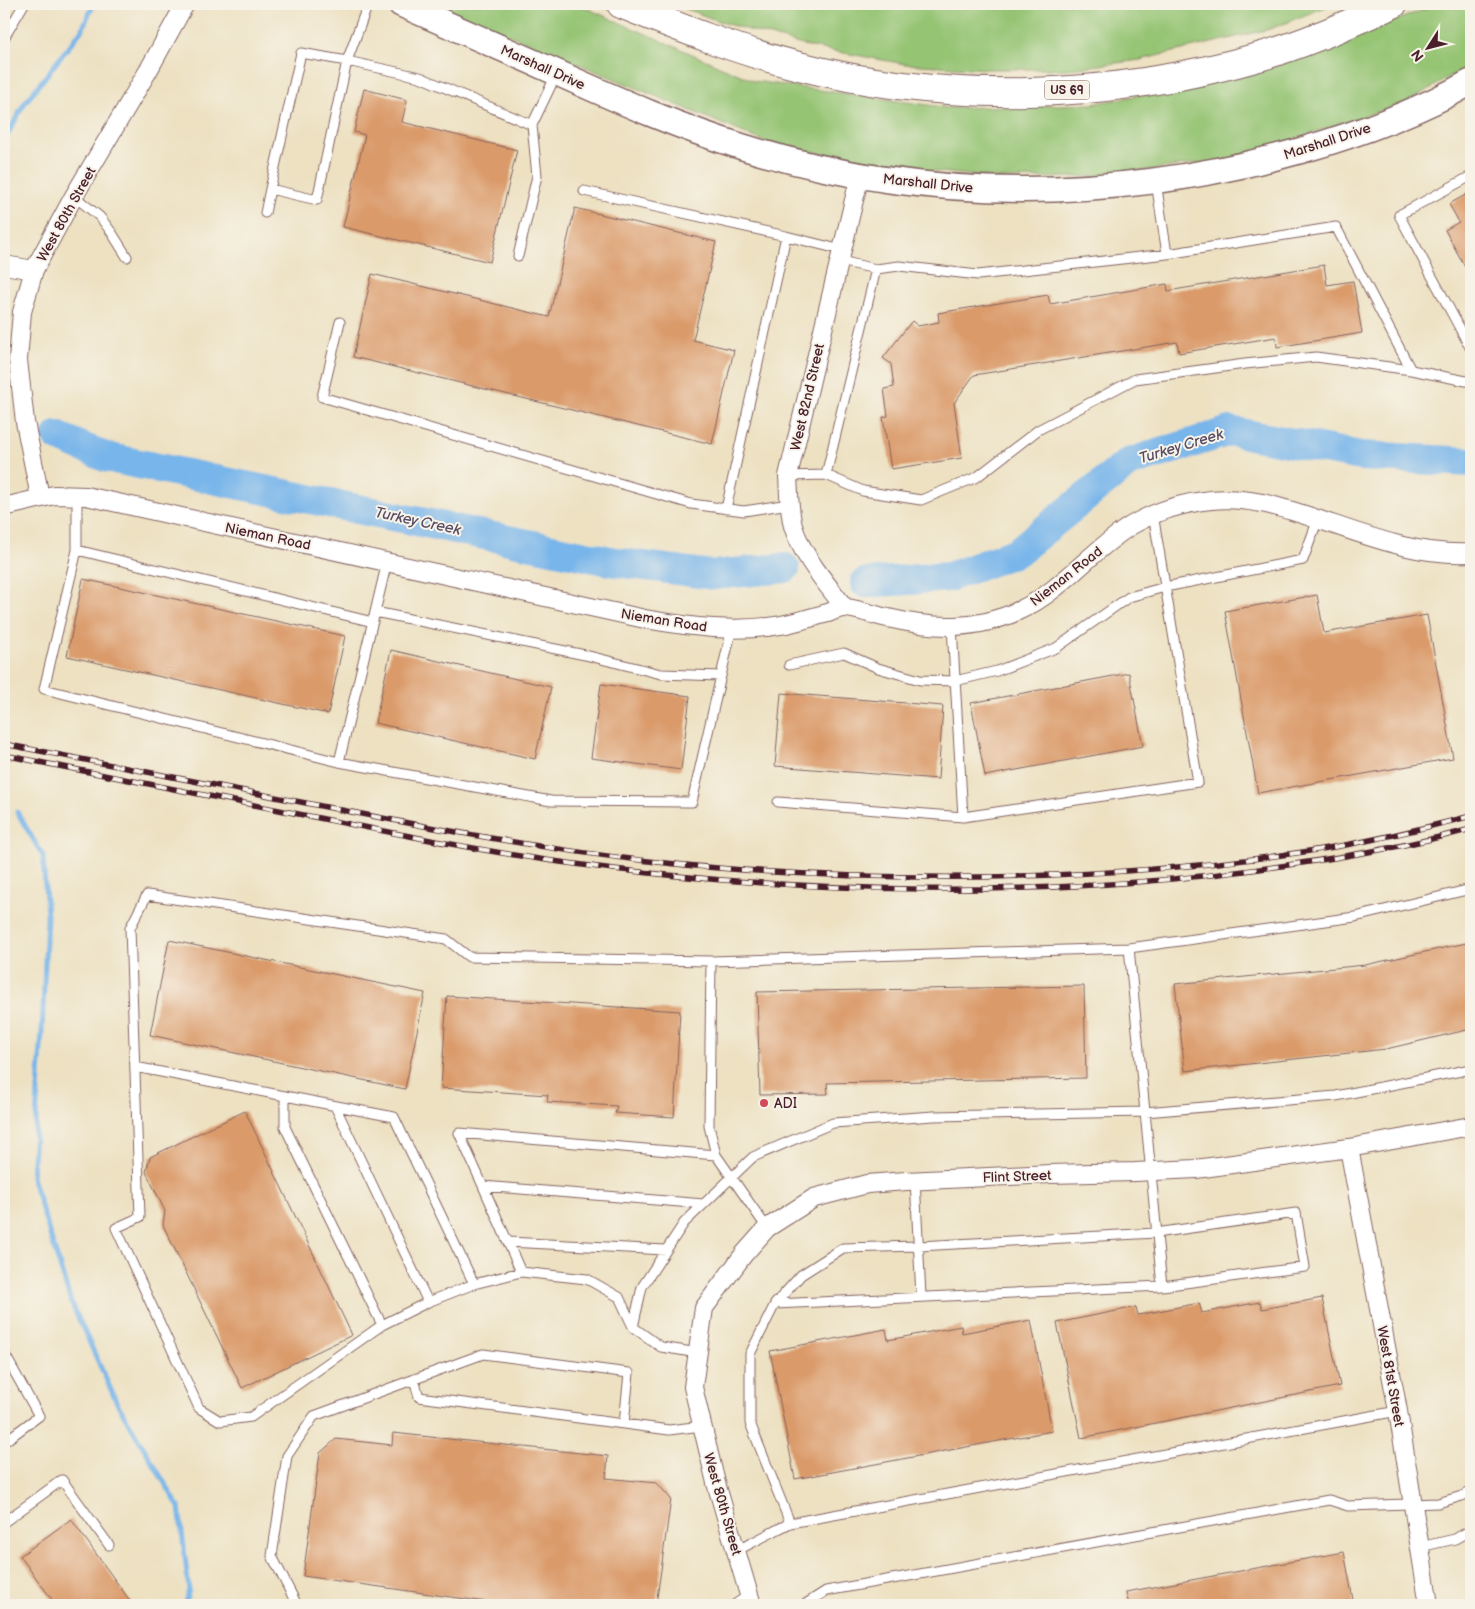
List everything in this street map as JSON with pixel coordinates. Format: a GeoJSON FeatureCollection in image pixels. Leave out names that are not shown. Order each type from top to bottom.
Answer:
{"type":"FeatureCollection","features":[{"type":"Feature","properties":{"kind":"highway","name":"US 69"},"geometry":{"type":"LineString","coordinates":[[621,4],[734,46],[795,66],[862,80],[975,92],[1042,92],[1090,89],[1148,82],[1207,70],[1263,56],[1308,40],[1392,4]]}},
{"type":"Feature","properties":{"kind":"street","name":"West 80th Street"},"geometry":{"type":"LineString","coordinates":[[40,497],[25,422],[18,360],[22,312],[34,270],[74,196],[185,4]]}},
{"type":"Feature","properties":{"kind":"street","name":"Marshall Drive"},"geometry":{"type":"LineString","coordinates":[[400,4],[677,124],[744,148],[803,164],[860,175],[943,187],[996,190],[1084,189],[1185,178],[1262,161],[1333,141],[1400,116],[1471,82]]}},
{"type":"Feature","properties":{"kind":"street","name":"West 82nd Street"},"geometry":{"type":"LineString","coordinates":[[845,608],[809,558],[800,541],[789,504],[788,476],[860,175]]}},
{"type":"Feature","properties":{"kind":"street"},"geometry":{"type":"LineString","coordinates":[[4,264],[34,270]]}},
{"type":"Feature","properties":{"kind":"street","name":"Nieman Road"},"geometry":{"type":"LineString","coordinates":[[4,507],[54,495],[86,496],[646,619],[688,626],[732,628],[780,625],[845,608],[911,624],[952,626],[977,624],[1008,616],[1037,601],[1131,526],[1153,514],[1182,505],[1213,500],[1243,499],[1269,503],[1386,542],[1416,549],[1471,556]]}},
{"type":"Feature","properties":{"kind":"street","name":"Flint Street"},"geometry":{"type":"LineString","coordinates":[[696,1402],[692,1387],[704,1308],[744,1254],[767,1228],[814,1198],[867,1184],[914,1180],[1196,1169],[1349,1148],[1471,1126]]}},
{"type":"Feature","properties":{"kind":"street","name":"West 81st Street"},"geometry":{"type":"LineString","coordinates":[[1349,1148],[1398,1411],[1429,1605]]}},
{"type":"Feature","properties":{"kind":"street","name":"West 80th Street"},"geometry":{"type":"LineString","coordinates":[[696,1402],[716,1483],[751,1600]]}},
{"type":"Feature","properties":{"kind":"lane"},"geometry":{"type":"LineString","coordinates":[[4,38],[24,4]]}},
{"type":"Feature","properties":{"kind":"lane"},"geometry":{"type":"LineString","coordinates":[[270,189],[317,200],[347,61],[368,4]]}},
{"type":"Feature","properties":{"kind":"lane"},"geometry":{"type":"LineString","coordinates":[[265,213],[301,53],[420,77],[532,125]]}},
{"type":"Feature","properties":{"kind":"lane"},"geometry":{"type":"LineString","coordinates":[[518,256],[536,176],[532,125],[557,73]]}},
{"type":"Feature","properties":{"kind":"lane"},"geometry":{"type":"LineString","coordinates":[[1471,176],[1398,215],[1471,350]]}},
{"type":"Feature","properties":{"kind":"lane"},"geometry":{"type":"LineString","coordinates":[[1156,181],[1167,254]]}},
{"type":"Feature","properties":{"kind":"lane"},"geometry":{"type":"LineString","coordinates":[[584,191],[786,236],[841,255],[876,270],[898,266],[978,275],[1167,254],[1336,227],[1411,370]]}},
{"type":"Feature","properties":{"kind":"lane"},"geometry":{"type":"LineString","coordinates":[[74,196],[100,218],[127,257]]}},
{"type":"Feature","properties":{"kind":"lane"},"geometry":{"type":"LineString","coordinates":[[726,509],[786,236]]}},
{"type":"Feature","properties":{"kind":"lane"},"geometry":{"type":"LineString","coordinates":[[826,475],[876,270]]}},
{"type":"Feature","properties":{"kind":"lane"},"geometry":{"type":"LineString","coordinates":[[340,322],[322,397],[691,504],[744,511],[789,504]]}},
{"type":"Feature","properties":{"kind":"lane"},"geometry":{"type":"LineString","coordinates":[[788,476],[826,475],[863,491],[921,500],[977,477],[1038,430],[1135,378],[1316,357],[1411,370],[1471,382]]}},
{"type":"Feature","properties":{"kind":"lane"},"geometry":{"type":"LineString","coordinates":[[77,496],[77,550],[44,689],[339,762],[551,801],[692,802],[732,628]]}},
{"type":"Feature","properties":{"kind":"lane"},"geometry":{"type":"LineString","coordinates":[[778,802],[963,817],[1198,782],[1153,514]]}},
{"type":"Feature","properties":{"kind":"lane"},"geometry":{"type":"LineString","coordinates":[[789,665],[844,654],[878,668],[920,680],[955,680],[997,671],[1056,648],[1129,597],[1166,587],[1303,560],[1318,520]]}},
{"type":"Feature","properties":{"kind":"lane"},"geometry":{"type":"LineString","coordinates":[[77,550],[373,622]]}},
{"type":"Feature","properties":{"kind":"lane"},"geometry":{"type":"LineString","coordinates":[[339,762],[387,562]]}},
{"type":"Feature","properties":{"kind":"lane"},"geometry":{"type":"LineString","coordinates":[[375,612],[585,655],[661,674],[721,676]]}},
{"type":"Feature","properties":{"kind":"lane"},"geometry":{"type":"LineString","coordinates":[[952,626],[963,817]]}},
{"type":"Feature","properties":{"kind":"lane"},"geometry":{"type":"LineString","coordinates":[[698,1353],[661,1347],[633,1326],[619,1297],[587,1279],[521,1272],[474,1284],[428,1302],[382,1325],[252,1417],[220,1421],[199,1408],[116,1228],[140,1217],[130,928],[147,895],[446,939],[469,957],[712,961],[1129,948],[1355,917],[1471,889]]}},
{"type":"Feature","properties":{"kind":"lane"},"geometry":{"type":"LineString","coordinates":[[1129,948],[1162,1286]]}},
{"type":"Feature","properties":{"kind":"lane"},"geometry":{"type":"LineString","coordinates":[[712,961],[709,1126],[716,1155],[767,1228]]}},
{"type":"Feature","properties":{"kind":"lane"},"geometry":{"type":"LineString","coordinates":[[135,1067],[394,1117],[474,1284]]}},
{"type":"Feature","properties":{"kind":"lane"},"geometry":{"type":"LineString","coordinates":[[633,1326],[642,1287],[684,1223],[753,1157],[833,1123],[934,1116],[1146,1112],[1336,1096],[1471,1069]]}},
{"type":"Feature","properties":{"kind":"lane"},"geometry":{"type":"LineString","coordinates":[[285,1096],[285,1127],[382,1325]]}},
{"type":"Feature","properties":{"kind":"lane"},"geometry":{"type":"LineString","coordinates":[[335,1106],[428,1302]]}},
{"type":"Feature","properties":{"kind":"lane"},"geometry":{"type":"LineString","coordinates":[[521,1272],[459,1133],[716,1155]]}},
{"type":"Feature","properties":{"kind":"lane"},"geometry":{"type":"LineString","coordinates":[[914,1180],[919,1246],[920,1296]]}},
{"type":"Feature","properties":{"kind":"lane"},"geometry":{"type":"LineString","coordinates":[[483,1186],[704,1204]]}},
{"type":"Feature","properties":{"kind":"lane"},"geometry":{"type":"LineString","coordinates":[[775,1304],[1162,1286],[1305,1267],[1296,1214],[1156,1232],[919,1246],[843,1248],[801,1274],[775,1304],[750,1354],[750,1423],[790,1522]]}},
{"type":"Feature","properties":{"kind":"lane"},"geometry":{"type":"LineString","coordinates":[[508,1242],[666,1250]]}},
{"type":"Feature","properties":{"kind":"lane"},"geometry":{"type":"LineString","coordinates":[[4,1353],[39,1416],[4,1442]]}},
{"type":"Feature","properties":{"kind":"lane"},"geometry":{"type":"LineString","coordinates":[[297,1605],[272,1556],[287,1456],[314,1416],[483,1354],[629,1373],[624,1424]]}},
{"type":"Feature","properties":{"kind":"lane"},"geometry":{"type":"LineString","coordinates":[[414,1379],[419,1397],[669,1430],[702,1426]]}},
{"type":"Feature","properties":{"kind":"lane"},"geometry":{"type":"LineString","coordinates":[[736,1551],[790,1522],[1398,1411]]}},
{"type":"Feature","properties":{"kind":"lane"},"geometry":{"type":"LineString","coordinates":[[4,1522],[62,1480],[110,1545]]}},
{"type":"Feature","properties":{"kind":"lane"},"geometry":{"type":"LineString","coordinates":[[804,1605],[826,1591],[1329,1500],[1348,1506],[1438,1503],[1462,1496],[1471,1491]]}},
{"type":"Feature","properties":{"kind":"lane"},"geometry":{"type":"LineString","coordinates":[[1420,1547],[1455,1538],[1471,1530]]}},
{"type":"Feature","properties":{"kind":"lane"},"geometry":{"type":"LineString","coordinates":[[734,1605],[751,1600]]}},
{"type":"Feature","properties":{"kind":"green space"},"geometry":{"type":"Polygon","coordinates":[[[435,4],[577,4],[754,81],[950,108],[1092,104],[1254,74],[1439,4],[1471,4],[1471,65],[1407,102],[1232,159],[1102,176],[1004,179],[887,166],[768,143],[435,4]]]}},
{"type":"Feature","properties":{"kind":"green space"},"geometry":{"type":"Polygon","coordinates":[[[673,4],[1333,4],[1270,29],[1140,60],[1068,69],[987,69],[905,64],[806,46],[724,23],[673,4]]]}},
{"type":"Feature","properties":{"kind":"building"},"geometry":{"type":"Polygon","coordinates":[[[364,89],[407,100],[402,122],[517,150],[490,262],[343,227],[365,135],[354,132],[364,89]]]}},
{"type":"Feature","properties":{"kind":"building"},"geometry":{"type":"Polygon","coordinates":[[[1471,192],[1471,278],[1445,230],[1459,222],[1449,204],[1471,192]]]}},
{"type":"Feature","properties":{"kind":"building"},"geometry":{"type":"Polygon","coordinates":[[[575,208],[716,242],[693,340],[734,350],[712,444],[353,357],[372,274],[549,317],[575,208]]]}},
{"type":"Feature","properties":{"kind":"building"},"geometry":{"type":"Polygon","coordinates":[[[1324,265],[1327,285],[1353,281],[1362,333],[1277,347],[1276,337],[1179,353],[1177,342],[974,375],[954,403],[962,458],[891,469],[883,417],[888,416],[884,389],[894,387],[891,364],[883,358],[912,321],[918,326],[939,322],[938,313],[1048,295],[1050,304],[1167,284],[1168,291],[1324,265]]]}},
{"type":"Feature","properties":{"kind":"building"},"geometry":{"type":"Polygon","coordinates":[[[83,579],[345,636],[328,714],[67,656],[83,579]]]}},
{"type":"Feature","properties":{"kind":"building"},"geometry":{"type":"Polygon","coordinates":[[[1317,595],[1324,633],[1427,615],[1453,758],[1258,793],[1225,611],[1317,595]]]}},
{"type":"Feature","properties":{"kind":"building"},"geometry":{"type":"Polygon","coordinates":[[[391,650],[551,687],[535,759],[375,723],[391,650]]]}},
{"type":"Feature","properties":{"kind":"building"},"geometry":{"type":"Polygon","coordinates":[[[1129,673],[1143,746],[985,776],[971,703],[1129,673]]]}},
{"type":"Feature","properties":{"kind":"building"},"geometry":{"type":"Polygon","coordinates":[[[601,684],[690,696],[681,770],[591,758],[601,684]]]}},
{"type":"Feature","properties":{"kind":"building"},"geometry":{"type":"Polygon","coordinates":[[[781,693],[943,706],[938,779],[775,766],[781,693]]]}},
{"type":"Feature","properties":{"kind":"building"},"geometry":{"type":"Polygon","coordinates":[[[169,940],[425,993],[405,1089],[150,1035],[169,940]]]}},
{"type":"Feature","properties":{"kind":"building"},"geometry":{"type":"Polygon","coordinates":[[[1471,942],[1471,1029],[1386,1049],[1185,1071],[1175,984],[1365,965],[1471,942]]]}},
{"type":"Feature","properties":{"kind":"building"},"geometry":{"type":"Polygon","coordinates":[[[1084,986],[1086,1078],[827,1083],[828,1094],[760,1095],[757,992],[1084,986]]]}},
{"type":"Feature","properties":{"kind":"building"},"geometry":{"type":"Polygon","coordinates":[[[447,996],[680,1011],[674,1117],[615,1113],[617,1106],[547,1102],[548,1095],[441,1088],[447,996]]]}},
{"type":"Feature","properties":{"kind":"building"},"geometry":{"type":"Polygon","coordinates":[[[245,1111],[352,1335],[242,1388],[163,1225],[165,1211],[146,1172],[150,1157],[245,1111]]]}},
{"type":"Feature","properties":{"kind":"building"},"geometry":{"type":"Polygon","coordinates":[[[1322,1298],[1340,1386],[1081,1438],[1057,1323],[1136,1307],[1138,1315],[1199,1303],[1202,1313],[1260,1302],[1262,1309],[1322,1298]]]}},
{"type":"Feature","properties":{"kind":"building"},"geometry":{"type":"Polygon","coordinates":[[[1031,1320],[1052,1431],[795,1479],[770,1351],[886,1329],[888,1340],[961,1326],[962,1333],[1031,1320]]]}},
{"type":"Feature","properties":{"kind":"building"},"geometry":{"type":"Polygon","coordinates":[[[393,1433],[608,1456],[606,1478],[657,1483],[671,1499],[656,1605],[508,1605],[303,1576],[320,1453],[336,1439],[392,1445],[393,1433]]]}},
{"type":"Feature","properties":{"kind":"building"},"geometry":{"type":"Polygon","coordinates":[[[71,1519],[133,1605],[56,1605],[20,1556],[71,1519]]]}},
{"type":"Feature","properties":{"kind":"building"},"geometry":{"type":"Polygon","coordinates":[[[1344,1552],[1354,1605],[1129,1605],[1126,1592],[1344,1552]]]}},
{"type":"Feature","properties":{"kind":"waterway"},"geometry":{"type":"LineString","coordinates":[[4,141],[24,104],[81,31],[94,4]]}},
{"type":"Feature","properties":{"kind":"waterway","name":"Turkey Creek"},"geometry":{"type":"LineString","coordinates":[[865,583],[949,577],[1017,552],[1128,463],[1230,431],[1361,456],[1471,462]]}},
{"type":"Feature","properties":{"kind":"waterway","name":"Turkey Creek"},"geometry":{"type":"LineString","coordinates":[[57,436],[105,457],[615,562],[713,575],[785,568]]}},
{"type":"Feature","properties":{"kind":"waterway"},"geometry":{"type":"LineString","coordinates":[[17,812],[43,856],[47,916],[42,1032],[32,1177],[71,1302],[117,1403],[179,1507],[189,1590],[184,1605]]}},
{"type":"Feature","properties":{"kind":"railway"},"geometry":{"type":"LineString","coordinates":[[4,744],[397,821],[526,844],[657,862],[737,870],[817,874],[977,877],[1114,872],[1205,865],[1340,846],[1471,816]]}},
{"type":"Feature","properties":{"kind":"railway"},"geometry":{"type":"LineString","coordinates":[[4,755],[390,832],[526,857],[649,873],[830,887],[1012,888],[1103,884],[1192,877],[1353,855],[1424,841],[1471,829]]}},
{"type":"Feature","properties":{"kind":"place","name":"ADI"},"geometry":{"type":"Point","coordinates":[764,1103]}}]}
